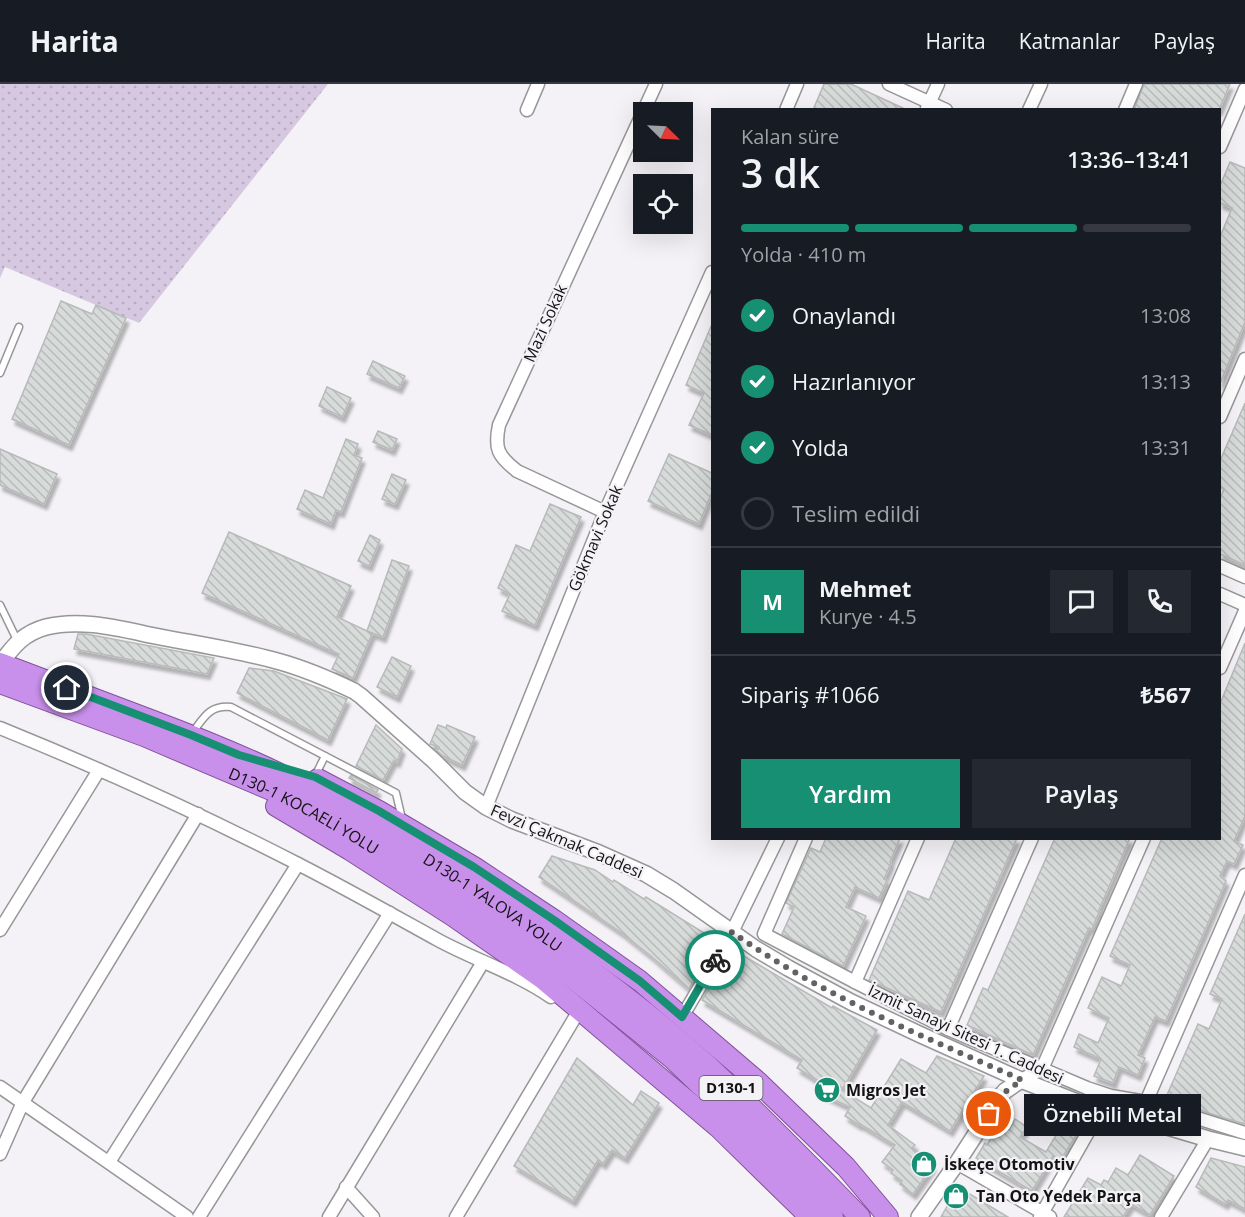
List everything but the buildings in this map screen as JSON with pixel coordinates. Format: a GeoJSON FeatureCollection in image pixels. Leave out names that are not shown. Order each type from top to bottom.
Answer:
{"type":"FeatureCollection","features":[{"type":"Feature","properties":{"kind":"highway","name":"D130-1 YALOVA YOLU"},"geometry":{"type":"LineString","coordinates":[[0,663],[191,735],[239,755],[317,793],[406,845],[512,914],[586,978]]}},
{"type":"Feature","properties":{"kind":"highway","name":"D130-1 KOCAELİ YOLU"},"geometry":{"type":"LineString","coordinates":[[0,683],[144,736],[271,790],[319,814],[540,954],[586,978]]}},
{"type":"Feature","properties":{"kind":"highway"},"geometry":{"type":"LineString","coordinates":[[144,736],[262,798],[350,850],[453,916],[543,979],[718,1127],[810,1217]]}},
{"type":"Feature","properties":{"kind":"highway"},"geometry":{"type":"LineString","coordinates":[[239,755],[315,777],[404,825],[474,867],[563,926],[640,981],[757,1080],[846,1167],[888,1217]]}},
{"type":"Feature","properties":{"kind":"highway","name":"D130-1"},"geometry":{"type":"LineString","coordinates":[[586,978],[646,1037],[694,1078],[833,1217]]}},
{"type":"Feature","properties":{"kind":"highway","name":"D130-1"},"geometry":{"type":"LineString","coordinates":[[586,978],[642,1010],[704,1063],[775,1130],[860,1217]]}},
{"type":"Feature","properties":{"kind":"street"},"geometry":{"type":"LineString","coordinates":[[527,110],[538,84]]}},
{"type":"Feature","properties":{"kind":"street","name":"Mazi Sokak"},"geometry":{"type":"LineString","coordinates":[[605,512],[518,471],[505,462],[496,446],[497,436],[523,372],[656,84]]}},
{"type":"Feature","properties":{"kind":"street"},"geometry":{"type":"LineString","coordinates":[[787,108],[797,84]]}},
{"type":"Feature","properties":{"kind":"street"},"geometry":{"type":"LineString","coordinates":[[889,84],[928,106],[938,84]]}},
{"type":"Feature","properties":{"kind":"street"},"geometry":{"type":"LineString","coordinates":[[1030,108],[1041,84]]}},
{"type":"Feature","properties":{"kind":"street"},"geometry":{"type":"LineString","coordinates":[[1126,108],[1136,84]]}},
{"type":"Feature","properties":{"kind":"street"},"geometry":{"type":"LineString","coordinates":[[1221,145],[1245,89]]}},
{"type":"Feature","properties":{"kind":"street","name":"Gökmavi Sokak"},"geometry":{"type":"LineString","coordinates":[[486,807],[605,512],[711,274]]}},
{"type":"Feature","properties":{"kind":"street"},"geometry":{"type":"LineString","coordinates":[[1221,415],[1245,359]]}},
{"type":"Feature","properties":{"kind":"street"},"geometry":{"type":"LineString","coordinates":[[1221,566],[1245,577]]}},
{"type":"Feature","properties":{"kind":"street"},"geometry":{"type":"LineString","coordinates":[[1221,594],[1245,605]]}},
{"type":"Feature","properties":{"kind":"street"},"geometry":{"type":"LineString","coordinates":[[1221,666],[1245,611]]}},
{"type":"Feature","properties":{"kind":"street","name":"Fevzi Çakmak Caddesi"},"geometry":{"type":"LineString","coordinates":[[0,663],[25,636],[48,627],[73,624],[90,625],[246,653],[304,670],[361,696],[433,760],[465,792],[486,807],[512,820],[599,853],[646,874],[756,949],[850,1002],[1022,1080],[1100,1111],[1134,1117],[1245,1149]]}},
{"type":"Feature","properties":{"kind":"street"},"geometry":{"type":"LineString","coordinates":[[0,729],[198,814],[298,864],[441,942],[518,976],[630,1052]]}},
{"type":"Feature","properties":{"kind":"street"},"geometry":{"type":"LineString","coordinates":[[0,930],[99,770]]}},
{"type":"Feature","properties":{"kind":"street"},"geometry":{"type":"LineString","coordinates":[[0,1154],[23,1102],[198,814]]}},
{"type":"Feature","properties":{"kind":"street"},"geometry":{"type":"LineString","coordinates":[[682,1017],[732,932],[777,840]]}},
{"type":"Feature","properties":{"kind":"street","name":"İzmit Sanayi Sitesi 1. Caddesi"},"geometry":{"type":"LineString","coordinates":[[805,840],[764,934],[948,1029],[1100,1093],[1146,1102],[1245,1133]]}},
{"type":"Feature","properties":{"kind":"street"},"geometry":{"type":"LineString","coordinates":[[855,982],[917,840]]}},
{"type":"Feature","properties":{"kind":"street"},"geometry":{"type":"LineString","coordinates":[[948,1029],[1031,840]]}},
{"type":"Feature","properties":{"kind":"street"},"geometry":{"type":"LineString","coordinates":[[920,1216],[999,1098],[1022,1080],[1042,1069],[1143,840]]}},
{"type":"Feature","properties":{"kind":"street"},"geometry":{"type":"LineString","coordinates":[[109,1162],[298,864]]}},
{"type":"Feature","properties":{"kind":"street"},"geometry":{"type":"LineString","coordinates":[[1146,1102],[1245,875]]}},
{"type":"Feature","properties":{"kind":"street"},"geometry":{"type":"LineString","coordinates":[[199,1217],[390,913]]}},
{"type":"Feature","properties":{"kind":"street"},"geometry":{"type":"LineString","coordinates":[[329,1217],[483,962]]}},
{"type":"Feature","properties":{"kind":"street"},"geometry":{"type":"LineString","coordinates":[[456,1217],[577,1014]]}},
{"type":"Feature","properties":{"kind":"street"},"geometry":{"type":"LineString","coordinates":[[0,1087],[187,1217]]}},
{"type":"Feature","properties":{"kind":"street"},"geometry":{"type":"LineString","coordinates":[[957,1163],[1044,1215],[1100,1111]]}},
{"type":"Feature","properties":{"kind":"street"},"geometry":{"type":"LineString","coordinates":[[1161,1217],[1208,1139]]}},
{"type":"Feature","properties":{"kind":"street"},"geometry":{"type":"LineString","coordinates":[[346,1187],[373,1217]]}},
{"type":"Feature","properties":{"kind":"lane"},"geometry":{"type":"LineString","coordinates":[[0,372],[19,327]]}},
{"type":"Feature","properties":{"kind":"lane"},"geometry":{"type":"LineString","coordinates":[[0,605],[18,642]]}},
{"type":"Feature","properties":{"kind":"lane"},"geometry":{"type":"LineString","coordinates":[[191,735],[214,708],[231,707],[396,793],[404,825]]}},
{"type":"Feature","properties":{"kind":"lane"},"geometry":{"type":"LineString","coordinates":[[315,777],[325,756]]}},
{"type":"Feature","properties":{"kind":"shaded area"},"geometry":{"type":"Polygon","coordinates":[[[0,84],[328,84],[139,323],[5,267],[0,278],[0,84]]]}},
{"type":"Feature","properties":{"kind":"way so far"},"geometry":{"type":"LineString","coordinates":[[715,960],[732,932],[788,968],[850,1002],[1022,1080],[999,1098],[989,1114]]}},
{"type":"Feature","properties":{"kind":"place","name":"Migros Jet"},"geometry":{"type":"Point","coordinates":[827,1090]}},
{"type":"Feature","properties":{"kind":"place","name":"Öznebili Metal"},"geometry":{"type":"Point","coordinates":[989,1114]}},
{"type":"Feature","properties":{"kind":"place","name":"İskeçe Otomotiv"},"geometry":{"type":"Point","coordinates":[924,1164]}},
{"type":"Feature","properties":{"kind":"place","name":"Tan Oto Yedek Parça"},"geometry":{"type":"Point","coordinates":[956,1196]}},
{"type":"Feature","properties":{"kind":"route"},"geometry":{"type":"LineString","coordinates":[[67,688],[239,755],[315,777],[379,811],[474,867],[554,920],[640,981],[682,1017],[715,960]]}}]}
